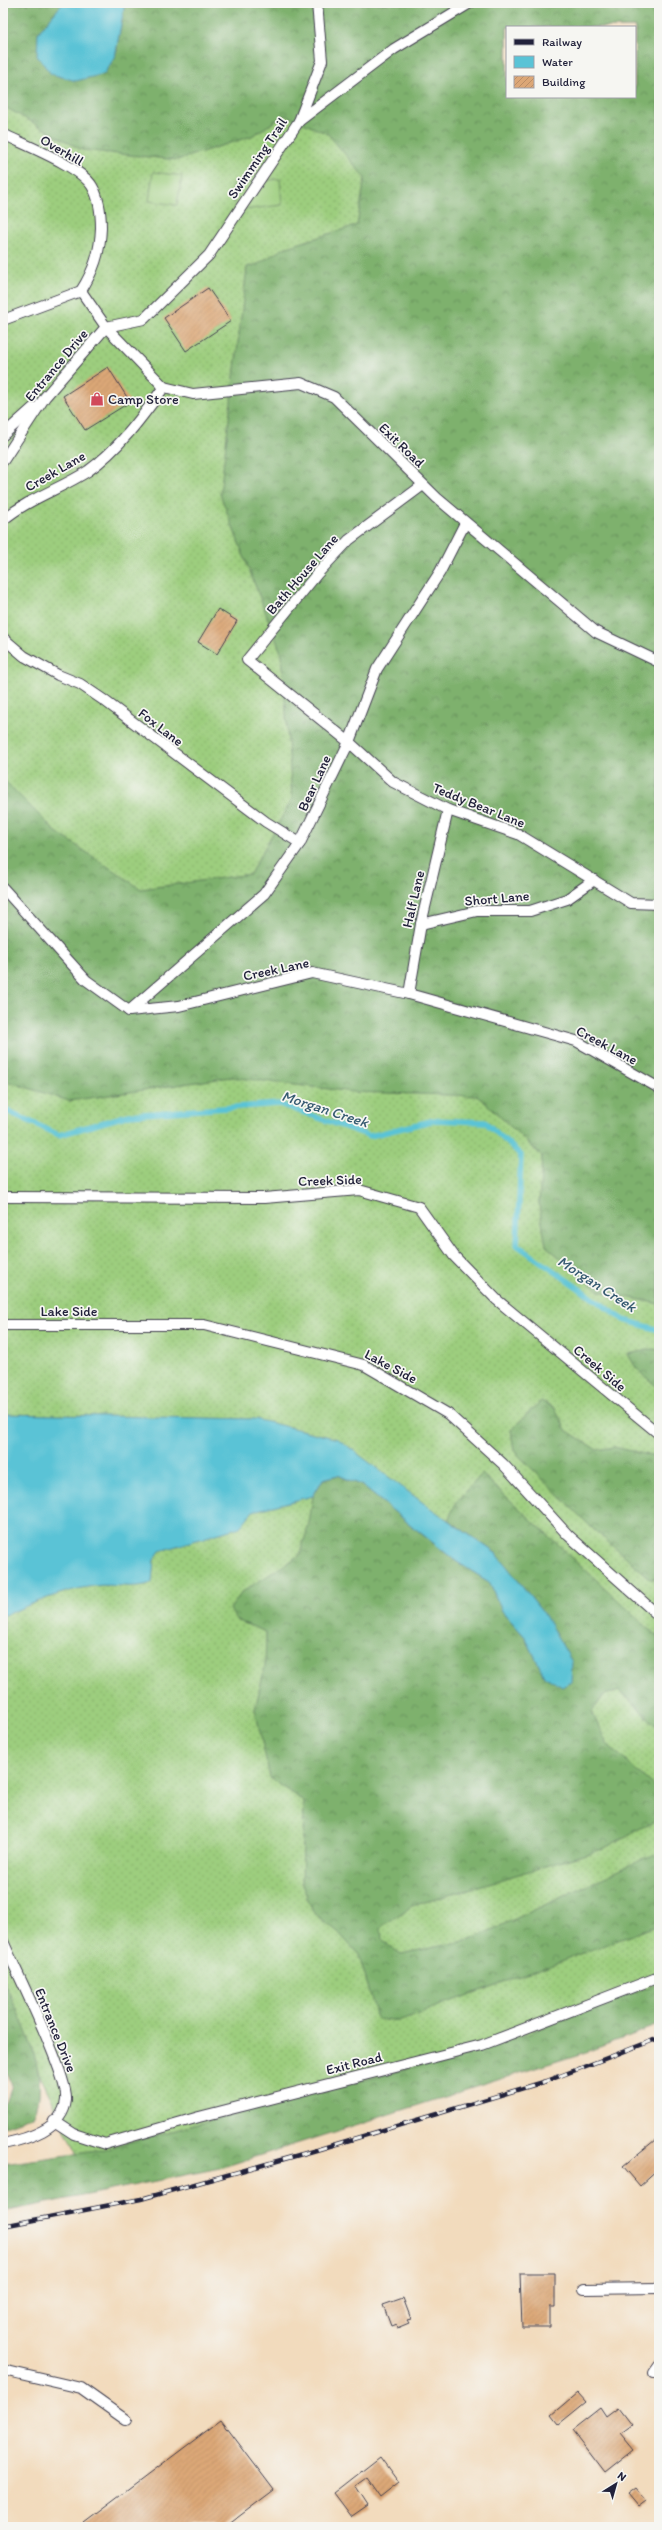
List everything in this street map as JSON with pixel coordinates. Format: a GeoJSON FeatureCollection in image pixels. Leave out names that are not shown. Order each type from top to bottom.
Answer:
{"type":"FeatureCollection","features":[{"type":"Feature","properties":{"kind":"lane"},"geometry":{"type":"LineString","coordinates":[[299,121],[322,61],[317,3]]}},
{"type":"Feature","properties":{"kind":"lane","name":"Swimming Trail"},"geometry":{"type":"LineString","coordinates":[[106,328],[144,319],[209,255],[299,121],[394,49],[470,3]]}},
{"type":"Feature","properties":{"kind":"lane","name":"Overhill"},"geometry":{"type":"LineString","coordinates":[[3,134],[71,167],[92,186],[101,211],[100,248],[93,272],[81,291]]}},
{"type":"Feature","properties":{"kind":"lane"},"geometry":{"type":"LineString","coordinates":[[3,320],[81,291],[106,328],[164,387]]}},
{"type":"Feature","properties":{"kind":"lane","name":"Entrance Drive"},"geometry":{"type":"LineString","coordinates":[[3,461],[45,397],[106,328]]}},
{"type":"Feature","properties":{"kind":"lane","name":"Exit Road"},"geometry":{"type":"LineString","coordinates":[[164,387],[193,394],[301,383],[334,398],[423,485],[465,523],[596,632],[659,662]]}},
{"type":"Feature","properties":{"kind":"lane","name":"Creek Lane"},"geometry":{"type":"LineString","coordinates":[[3,520],[18,508],[88,470],[117,446],[164,387]]}},
{"type":"Feature","properties":{"kind":"lane"},"geometry":{"type":"LineString","coordinates":[[3,435],[45,397]]}},
{"type":"Feature","properties":{"kind":"lane","name":"Bath House Lane"},"geometry":{"type":"LineString","coordinates":[[247,660],[317,574],[350,540],[423,485]]}},
{"type":"Feature","properties":{"kind":"lane","name":"Bear Lane"},"geometry":{"type":"LineString","coordinates":[[129,1011],[264,894],[300,843],[349,742],[376,669],[440,572],[465,523]]}},
{"type":"Feature","properties":{"kind":"lane","name":"Fox Lane"},"geometry":{"type":"LineString","coordinates":[[3,638],[24,656],[58,675],[80,684],[105,701],[266,822],[300,843]]}},
{"type":"Feature","properties":{"kind":"lane","name":"Teddy Bear Lane"},"geometry":{"type":"LineString","coordinates":[[247,660],[349,742],[393,782],[448,810],[518,834],[631,903],[659,904]]}},
{"type":"Feature","properties":{"kind":"lane","name":"Half Lane"},"geometry":{"type":"LineString","coordinates":[[409,994],[421,924],[448,810]]}},
{"type":"Feature","properties":{"kind":"lane","name":"Short Lane"},"geometry":{"type":"LineString","coordinates":[[421,924],[477,911],[530,911],[568,899],[594,880]]}},
{"type":"Feature","properties":{"kind":"lane"},"geometry":{"type":"LineString","coordinates":[[3,888],[86,980],[129,1011]]}},
{"type":"Feature","properties":{"kind":"lane","name":"Creek Lane"},"geometry":{"type":"LineString","coordinates":[[129,1011],[179,1006],[312,973],[409,994],[576,1041],[659,1088]]}},
{"type":"Feature","properties":{"kind":"lane","name":"Creek Side"},"geometry":{"type":"LineString","coordinates":[[3,1197],[264,1198],[359,1190],[419,1207],[454,1256],[497,1300],[659,1434]]}},
{"type":"Feature","properties":{"kind":"lane","name":"Lake Side"},"geometry":{"type":"LineString","coordinates":[[3,1325],[204,1325],[364,1365],[448,1414],[503,1464],[568,1535],[659,1616]]}},
{"type":"Feature","properties":{"kind":"lane","name":"Entrance Drive"},"geometry":{"type":"LineString","coordinates":[[3,1941],[60,2070],[66,2099],[60,2115],[47,2129],[20,2140],[3,2144]]}},
{"type":"Feature","properties":{"kind":"lane","name":"Exit Road"},"geometry":{"type":"LineString","coordinates":[[54,2121],[74,2134],[105,2144],[199,2117],[482,2045],[659,1977]]}},
{"type":"Feature","properties":{"kind":"lane"},"geometry":{"type":"LineString","coordinates":[[584,2289],[659,2288]]}},
{"type":"Feature","properties":{"kind":"lane"},"geometry":{"type":"LineString","coordinates":[[3,2370],[81,2388],[126,2420]]}},
{"type":"Feature","properties":{"kind":"green space"},"geometry":{"type":"Polygon","coordinates":[[[3,3],[659,3],[659,1993],[483,2062],[81,2161],[3,1998],[3,3]]]}},
{"type":"Feature","properties":{"kind":"green space"},"geometry":{"type":"Polygon","coordinates":[[[3,3],[63,3],[61,7],[104,74],[115,57],[125,3],[659,3],[659,1304],[599,1291],[546,1246],[539,1205],[542,1156],[478,1096],[353,1092],[231,1077],[69,1101],[3,1080],[3,779],[55,831],[141,889],[250,874],[292,799],[282,655],[220,494],[247,267],[258,264],[284,248],[357,225],[365,178],[328,134],[285,115],[252,136],[177,160],[82,150],[3,106],[3,3]]]}},
{"type":"Feature","properties":{"kind":"green space"},"geometry":{"type":"Polygon","coordinates":[[[153,172],[182,176],[177,205],[149,201],[153,172]]]}},
{"type":"Feature","properties":{"kind":"green space"},"geometry":{"type":"Polygon","coordinates":[[[280,179],[282,205],[235,211],[232,184],[280,179]]]}},
{"type":"Feature","properties":{"kind":"green space"},"geometry":{"type":"Polygon","coordinates":[[[653,1349],[659,1350],[659,1389],[636,1368],[628,1354],[653,1349]]]}},
{"type":"Feature","properties":{"kind":"green space"},"geometry":{"type":"Polygon","coordinates":[[[541,1401],[555,1408],[566,1430],[597,1450],[614,1447],[649,1455],[659,1454],[659,1580],[650,1579],[590,1526],[514,1451],[511,1430],[541,1401]]]}},
{"type":"Feature","properties":{"kind":"green space"},"geometry":{"type":"Polygon","coordinates":[[[482,1474],[659,1638],[659,1728],[620,1691],[604,1695],[592,1712],[607,1744],[659,1791],[659,1818],[603,1849],[412,1906],[381,1927],[382,1941],[401,1954],[470,1940],[645,1858],[659,1855],[659,1925],[398,2021],[377,2018],[359,1955],[338,1932],[313,1912],[302,1884],[304,1802],[270,1778],[255,1709],[265,1667],[266,1632],[236,1620],[230,1609],[242,1592],[300,1555],[309,1523],[313,1496],[323,1479],[338,1475],[361,1485],[457,1562],[489,1582],[502,1611],[526,1638],[544,1676],[497,1554],[448,1520],[456,1503],[482,1474]]]}},
{"type":"Feature","properties":{"kind":"green space"},"geometry":{"type":"Polygon","coordinates":[[[3,1980],[32,2047],[37,2066],[39,2084],[38,2101],[33,2116],[3,2127],[3,2105],[6,2103],[12,2086],[3,2065],[3,1980]]]}},
{"type":"Feature","properties":{"kind":"green space"},"geometry":{"type":"Polygon","coordinates":[[[659,1983],[659,2025],[586,2052],[220,2168],[3,2212],[3,2164],[96,2151],[497,2045],[659,1983]]]}},
{"type":"Feature","properties":{"kind":"water"},"geometry":{"type":"Polygon","coordinates":[[[63,3],[125,3],[115,57],[104,74],[76,81],[51,74],[37,56],[38,33],[63,3]]]}},
{"type":"Feature","properties":{"kind":"water"},"geometry":{"type":"Polygon","coordinates":[[[3,1414],[255,1419],[338,1439],[426,1505],[497,1554],[543,1612],[572,1662],[571,1682],[562,1687],[544,1676],[526,1638],[502,1611],[489,1582],[457,1562],[361,1485],[338,1475],[323,1479],[313,1496],[253,1511],[240,1527],[160,1551],[154,1560],[152,1583],[138,1586],[101,1585],[82,1588],[47,1598],[3,1616],[3,1414]]]}},
{"type":"Feature","properties":{"kind":"building"},"geometry":{"type":"Polygon","coordinates":[[[208,288],[231,321],[186,351],[164,318],[208,288]]]}},
{"type":"Feature","properties":{"kind":"building","name":"Camp Store"},"geometry":{"type":"Polygon","coordinates":[[[108,367],[130,402],[85,430],[63,396],[108,367]]]}},
{"type":"Feature","properties":{"kind":"building"},"geometry":{"type":"Polygon","coordinates":[[[218,609],[237,621],[217,654],[198,642],[218,609]]]}},
{"type":"Feature","properties":{"kind":"building"},"geometry":{"type":"Polygon","coordinates":[[[655,2140],[659,2145],[659,2169],[640,2186],[623,2166],[655,2140]]]}},
{"type":"Feature","properties":{"kind":"building"},"geometry":{"type":"Polygon","coordinates":[[[520,2273],[555,2273],[555,2307],[550,2307],[550,2327],[522,2327],[520,2273]]]}},
{"type":"Feature","properties":{"kind":"building"},"geometry":{"type":"Polygon","coordinates":[[[403,2298],[411,2319],[407,2320],[409,2323],[397,2328],[396,2324],[391,2326],[383,2305],[403,2298]]]}},
{"type":"Feature","properties":{"kind":"building"},"geometry":{"type":"Polygon","coordinates":[[[578,2393],[586,2402],[559,2424],[552,2415],[578,2393]]]}},
{"type":"Feature","properties":{"kind":"building"},"geometry":{"type":"Polygon","coordinates":[[[600,2408],[606,2417],[618,2408],[631,2425],[620,2433],[634,2450],[605,2473],[572,2430],[600,2408]]]}},
{"type":"Feature","properties":{"kind":"building"},"geometry":{"type":"Polygon","coordinates":[[[221,2420],[274,2490],[225,2527],[87,2527],[84,2523],[221,2420]]]}},
{"type":"Feature","properties":{"kind":"building"},"geometry":{"type":"Polygon","coordinates":[[[380,2457],[399,2483],[380,2498],[366,2478],[355,2486],[368,2506],[352,2517],[334,2493],[380,2457]]]}},
{"type":"Feature","properties":{"kind":"building"},"geometry":{"type":"Polygon","coordinates":[[[636,2488],[646,2500],[638,2506],[628,2494],[636,2488]]]}},
{"type":"Feature","properties":{"kind":"waterway","name":"Morgan Creek"},"geometry":{"type":"LineString","coordinates":[[3,1109],[59,1135],[129,1115],[279,1104],[370,1136],[435,1120],[485,1122],[521,1155],[517,1245],[624,1320],[659,1330]]}},
{"type":"Feature","properties":{"kind":"railway"},"geometry":{"type":"LineString","coordinates":[[3,2226],[141,2199],[313,2151],[547,2081],[659,2038]]}},
{"type":"Feature","properties":{"kind":"place","name":"Camp Store"},"geometry":{"type":"Point","coordinates":[97,399]}}]}
